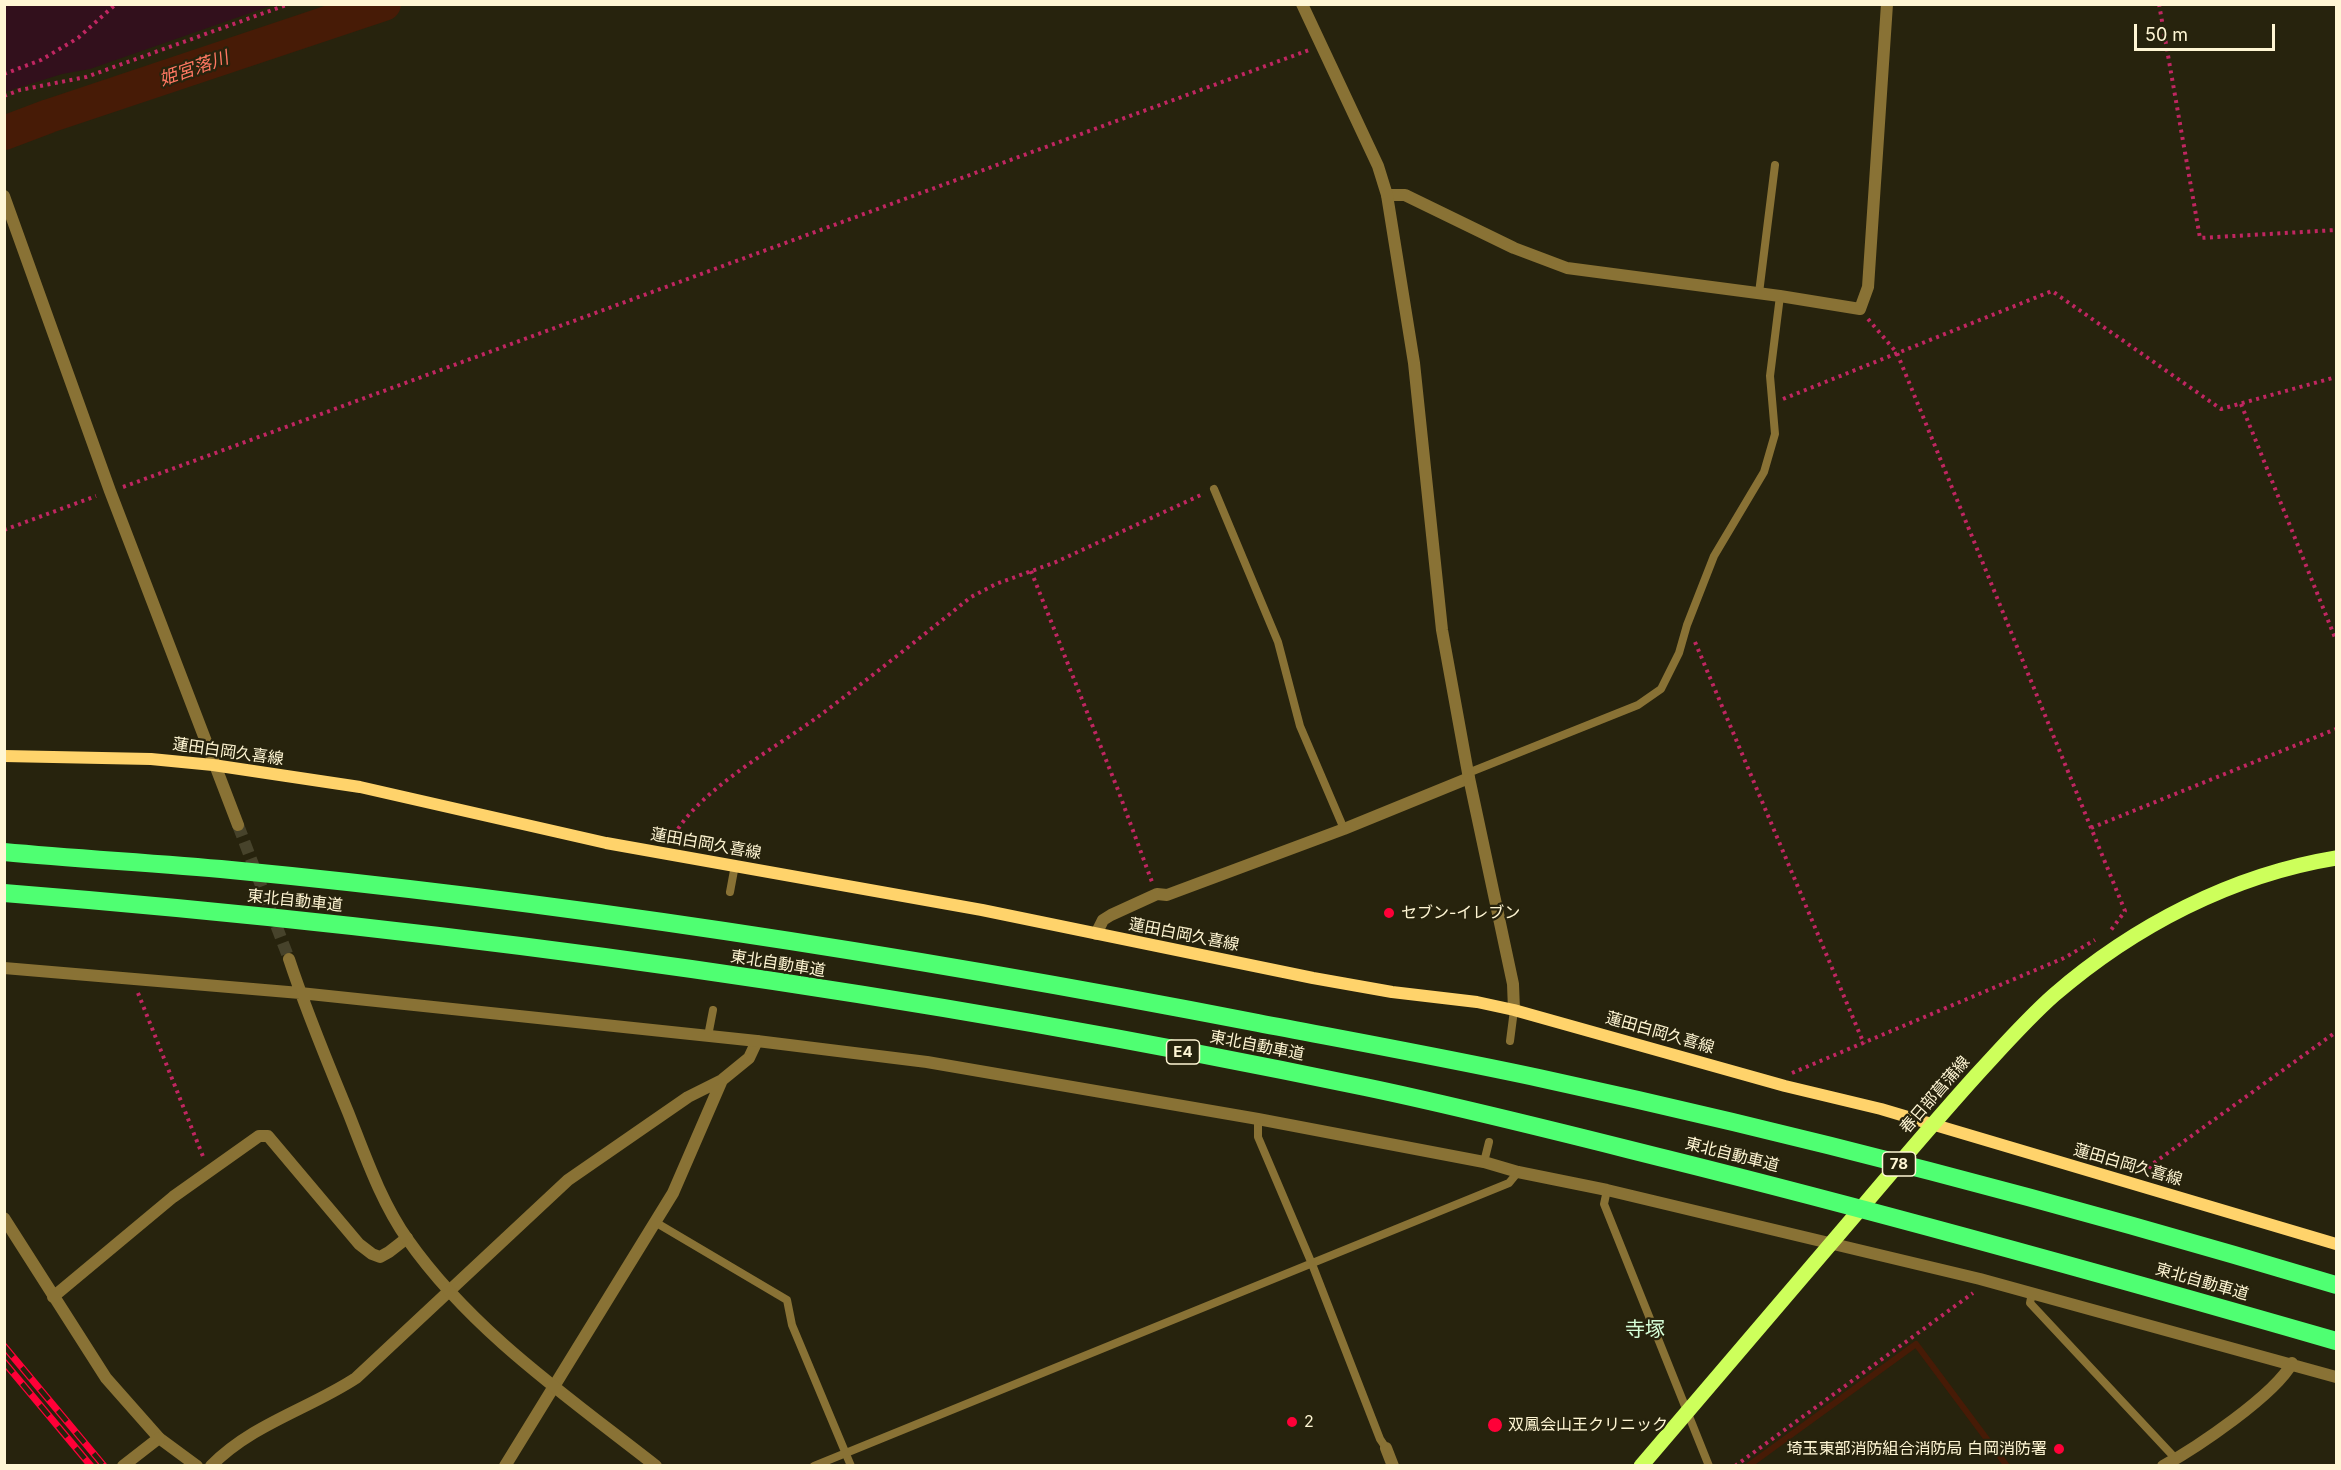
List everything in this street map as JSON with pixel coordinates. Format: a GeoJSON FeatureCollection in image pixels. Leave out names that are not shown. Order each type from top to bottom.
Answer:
{"type":"FeatureCollection","features":[{"type":"Feature","properties":{"kind":"highway","name":"東北自動車道"},"geometry":{"type":"LineString","coordinates":[[4,852],[231,870],[465,897],[822,946],[1068,987],[1541,1078],[1776,1133],[2175,1236],[2337,1285]]}},
{"type":"Feature","properties":{"kind":"highway","name":"東北自動車道"},"geometry":{"type":"LineString","coordinates":[[4,893],[298,920],[578,955],[920,1005],[1137,1043],[1368,1088],[1524,1123],[2023,1251],[2337,1341]]}},
{"type":"Feature","properties":{"kind":"main road","name":"蓮田白岡久喜線"},"geometry":{"type":"LineString","coordinates":[[4,756],[88,756],[213,765],[360,787],[504,821],[667,854],[882,891],[1313,978],[1392,992],[1477,1002],[1514,1010],[1785,1086],[1881,1109],[2337,1244]]}},
{"type":"Feature","properties":{"kind":"main road","name":"春日部菖蒲線"},"geometry":{"type":"LineString","coordinates":[[1641,1466],[1954,1099],[2014,1034],[2054,995],[2121,944],[2152,925],[2241,882],[2309,862],[2337,858]]}},
{"type":"Feature","properties":{"kind":"street"},"geometry":{"type":"LineString","coordinates":[[1302,4],[1378,166],[1387,195],[1414,363],[1442,630],[1469,776],[1513,984],[1514,1010]]}},
{"type":"Feature","properties":{"kind":"street"},"geometry":{"type":"LineString","coordinates":[[1387,195],[1405,195],[1514,248],[1567,268],[1759,293],[1860,309],[1868,287],[1887,4]]}},
{"type":"Feature","properties":{"kind":"street"},"geometry":{"type":"LineString","coordinates":[[4,196],[110,491],[213,765],[238,825]]}},
{"type":"Feature","properties":{"kind":"street"},"geometry":{"type":"LineString","coordinates":[[1095,934],[1102,920],[1156,894],[1167,895],[1344,829],[1469,776]]}},
{"type":"Feature","properties":{"kind":"street"},"geometry":{"type":"LineString","coordinates":[[289,959],[300,993],[379,1188],[406,1238],[448,1291],[492,1334],[656,1466]]}},
{"type":"Feature","properties":{"kind":"street"},"geometry":{"type":"LineString","coordinates":[[4,968],[300,993],[757,1041],[927,1062],[1258,1119],[1484,1162],[1518,1172],[1607,1190],[1980,1279],[2337,1377]]}},
{"type":"Feature","properties":{"kind":"street"},"geometry":{"type":"LineString","coordinates":[[211,1466],[233,1447],[264,1426],[339,1389],[356,1378],[568,1180],[688,1097],[722,1080],[749,1058],[757,1041]]}},
{"type":"Feature","properties":{"kind":"street"},"geometry":{"type":"LineString","coordinates":[[505,1466],[673,1194],[722,1080]]}},
{"type":"Feature","properties":{"kind":"street"},"geometry":{"type":"LineString","coordinates":[[53,1297],[173,1197],[259,1136],[268,1136],[359,1244],[372,1254],[380,1257],[406,1238]]}},
{"type":"Feature","properties":{"kind":"street"},"geometry":{"type":"LineString","coordinates":[[4,1218],[106,1378],[159,1438],[196,1466]]}},
{"type":"Feature","properties":{"kind":"street"},"geometry":{"type":"LineString","coordinates":[[2163,1466],[2205,1440],[2244,1411],[2286,1374],[2292,1364]]}},
{"type":"Feature","properties":{"kind":"street"},"geometry":{"type":"LineString","coordinates":[[123,1466],[159,1438]]}},
{"type":"Feature","properties":{"kind":"street"},"geometry":{"type":"LineString","coordinates":[[1386,1448],[1393,1466]]}},
{"type":"Feature","properties":{"kind":"lane"},"geometry":{"type":"LineString","coordinates":[[1759,293],[1775,165]]}},
{"type":"Feature","properties":{"kind":"lane"},"geometry":{"type":"LineString","coordinates":[[1469,776],[1638,705],[1661,689],[1679,653],[1687,625],[1714,556],[1764,471],[1775,434],[1770,376],[1780,296]]}},
{"type":"Feature","properties":{"kind":"lane"},"geometry":{"type":"LineString","coordinates":[[1214,489],[1278,642],[1300,726],[1344,829]]}},
{"type":"Feature","properties":{"kind":"lane"},"geometry":{"type":"LineString","coordinates":[[730,892],[735,865]]}},
{"type":"Feature","properties":{"kind":"lane"},"geometry":{"type":"LineString","coordinates":[[708,1036],[713,1010]]}},
{"type":"Feature","properties":{"kind":"lane"},"geometry":{"type":"LineString","coordinates":[[1510,1041],[1514,1010]]}},
{"type":"Feature","properties":{"kind":"lane"},"geometry":{"type":"LineString","coordinates":[[1258,1119],[1258,1137],[1312,1264],[1380,1439],[1386,1448]]}},
{"type":"Feature","properties":{"kind":"lane"},"geometry":{"type":"LineString","coordinates":[[1484,1162],[1489,1142]]}},
{"type":"Feature","properties":{"kind":"lane"},"geometry":{"type":"LineString","coordinates":[[814,1466],[1509,1183],[1518,1172]]}},
{"type":"Feature","properties":{"kind":"lane"},"geometry":{"type":"LineString","coordinates":[[1607,1190],[1604,1204],[1709,1466]]}},
{"type":"Feature","properties":{"kind":"lane"},"geometry":{"type":"LineString","coordinates":[[655,1222],[787,1300],[792,1325],[851,1466]]}},
{"type":"Feature","properties":{"kind":"lane"},"geometry":{"type":"LineString","coordinates":[[2032,1293],[2030,1303],[2175,1458]]}},
{"type":"Feature","properties":{"kind":"path"},"geometry":{"type":"LineString","coordinates":[[4,74],[41,60],[78,39],[116,4]]}},
{"type":"Feature","properties":{"kind":"path"},"geometry":{"type":"LineString","coordinates":[[4,96],[20,90],[86,77],[289,4]]}},
{"type":"Feature","properties":{"kind":"path"},"geometry":{"type":"LineString","coordinates":[[2159,4],[2200,238],[2337,230]]}},
{"type":"Feature","properties":{"kind":"path"},"geometry":{"type":"LineString","coordinates":[[4,530],[1290,58],[1321,44]]}},
{"type":"Feature","properties":{"kind":"path"},"geometry":{"type":"LineString","coordinates":[[1774,402],[2052,291],[2221,409],[2337,377]]}},
{"type":"Feature","properties":{"kind":"path"},"geometry":{"type":"LineString","coordinates":[[1860,309],[1897,353],[2125,911],[2109,932]]}},
{"type":"Feature","properties":{"kind":"path"},"geometry":{"type":"LineString","coordinates":[[2241,404],[2337,640]]}},
{"type":"Feature","properties":{"kind":"path"},"geometry":{"type":"LineString","coordinates":[[667,854],[675,834],[702,799],[818,716],[971,597],[996,584],[1056,562],[1214,489]]}},
{"type":"Feature","properties":{"kind":"path"},"geometry":{"type":"LineString","coordinates":[[1031,571],[1118,790],[1156,894]]}},
{"type":"Feature","properties":{"kind":"path"},"geometry":{"type":"LineString","coordinates":[[1687,625],[1864,1044]]}},
{"type":"Feature","properties":{"kind":"path"},"geometry":{"type":"LineString","coordinates":[[2091,828],[2337,729]]}},
{"type":"Feature","properties":{"kind":"path"},"geometry":{"type":"LineString","coordinates":[[1785,1086],[1793,1071],[1864,1044],[2064,958],[2100,937]]}},
{"type":"Feature","properties":{"kind":"path"},"geometry":{"type":"LineString","coordinates":[[132,978],[209,1171]]}},
{"type":"Feature","properties":{"kind":"path"},"geometry":{"type":"LineString","coordinates":[[2139,1185],[2151,1165],[2337,1032]]}},
{"type":"Feature","properties":{"kind":"path"},"geometry":{"type":"LineString","coordinates":[[1735,1466],[1971,1296],[1980,1279]]}},
{"type":"Feature","properties":{"kind":"shaded area"},"geometry":{"type":"Polygon","coordinates":[[[5,4],[273,5],[90,69],[62,74],[5,92],[5,4]]]}},
{"type":"Feature","properties":{"kind":"waterway","name":"姫宮落川"},"geometry":{"type":"LineString","coordinates":[[4,133],[384,4]]}},
{"type":"Feature","properties":{"kind":"waterway"},"geometry":{"type":"LineString","coordinates":[[1748,1466],[1916,1344],[2007,1466]]}},
{"type":"Feature","properties":{"kind":"tunnel"},"geometry":{"type":"LineString","coordinates":[[238,825],[289,959]]}},
{"type":"Feature","properties":{"kind":"railway"},"geometry":{"type":"LineString","coordinates":[[4,1346],[104,1466]]}},
{"type":"Feature","properties":{"kind":"railway"},"geometry":{"type":"LineString","coordinates":[[4,1362],[91,1466]]}},
{"type":"Feature","properties":{"kind":"place","name":"セブン-イレブン"},"geometry":{"type":"Point","coordinates":[1389,913]}},
{"type":"Feature","properties":{"kind":"place","name":"2"},"geometry":{"type":"Point","coordinates":[1292,1422]}},
{"type":"Feature","properties":{"kind":"place","name":"双鳳会山王クリニック"},"geometry":{"type":"Point","coordinates":[1495,1425]}},
{"type":"Feature","properties":{"kind":"place","name":"埼玉東部消防組合消防局 白岡消防署"},"geometry":{"type":"Point","coordinates":[2059,1449]}},
{"type":"Feature","properties":{"kind":"district","name":"寺塚"},"geometry":{"type":"Point","coordinates":[1645,1330]}}]}
